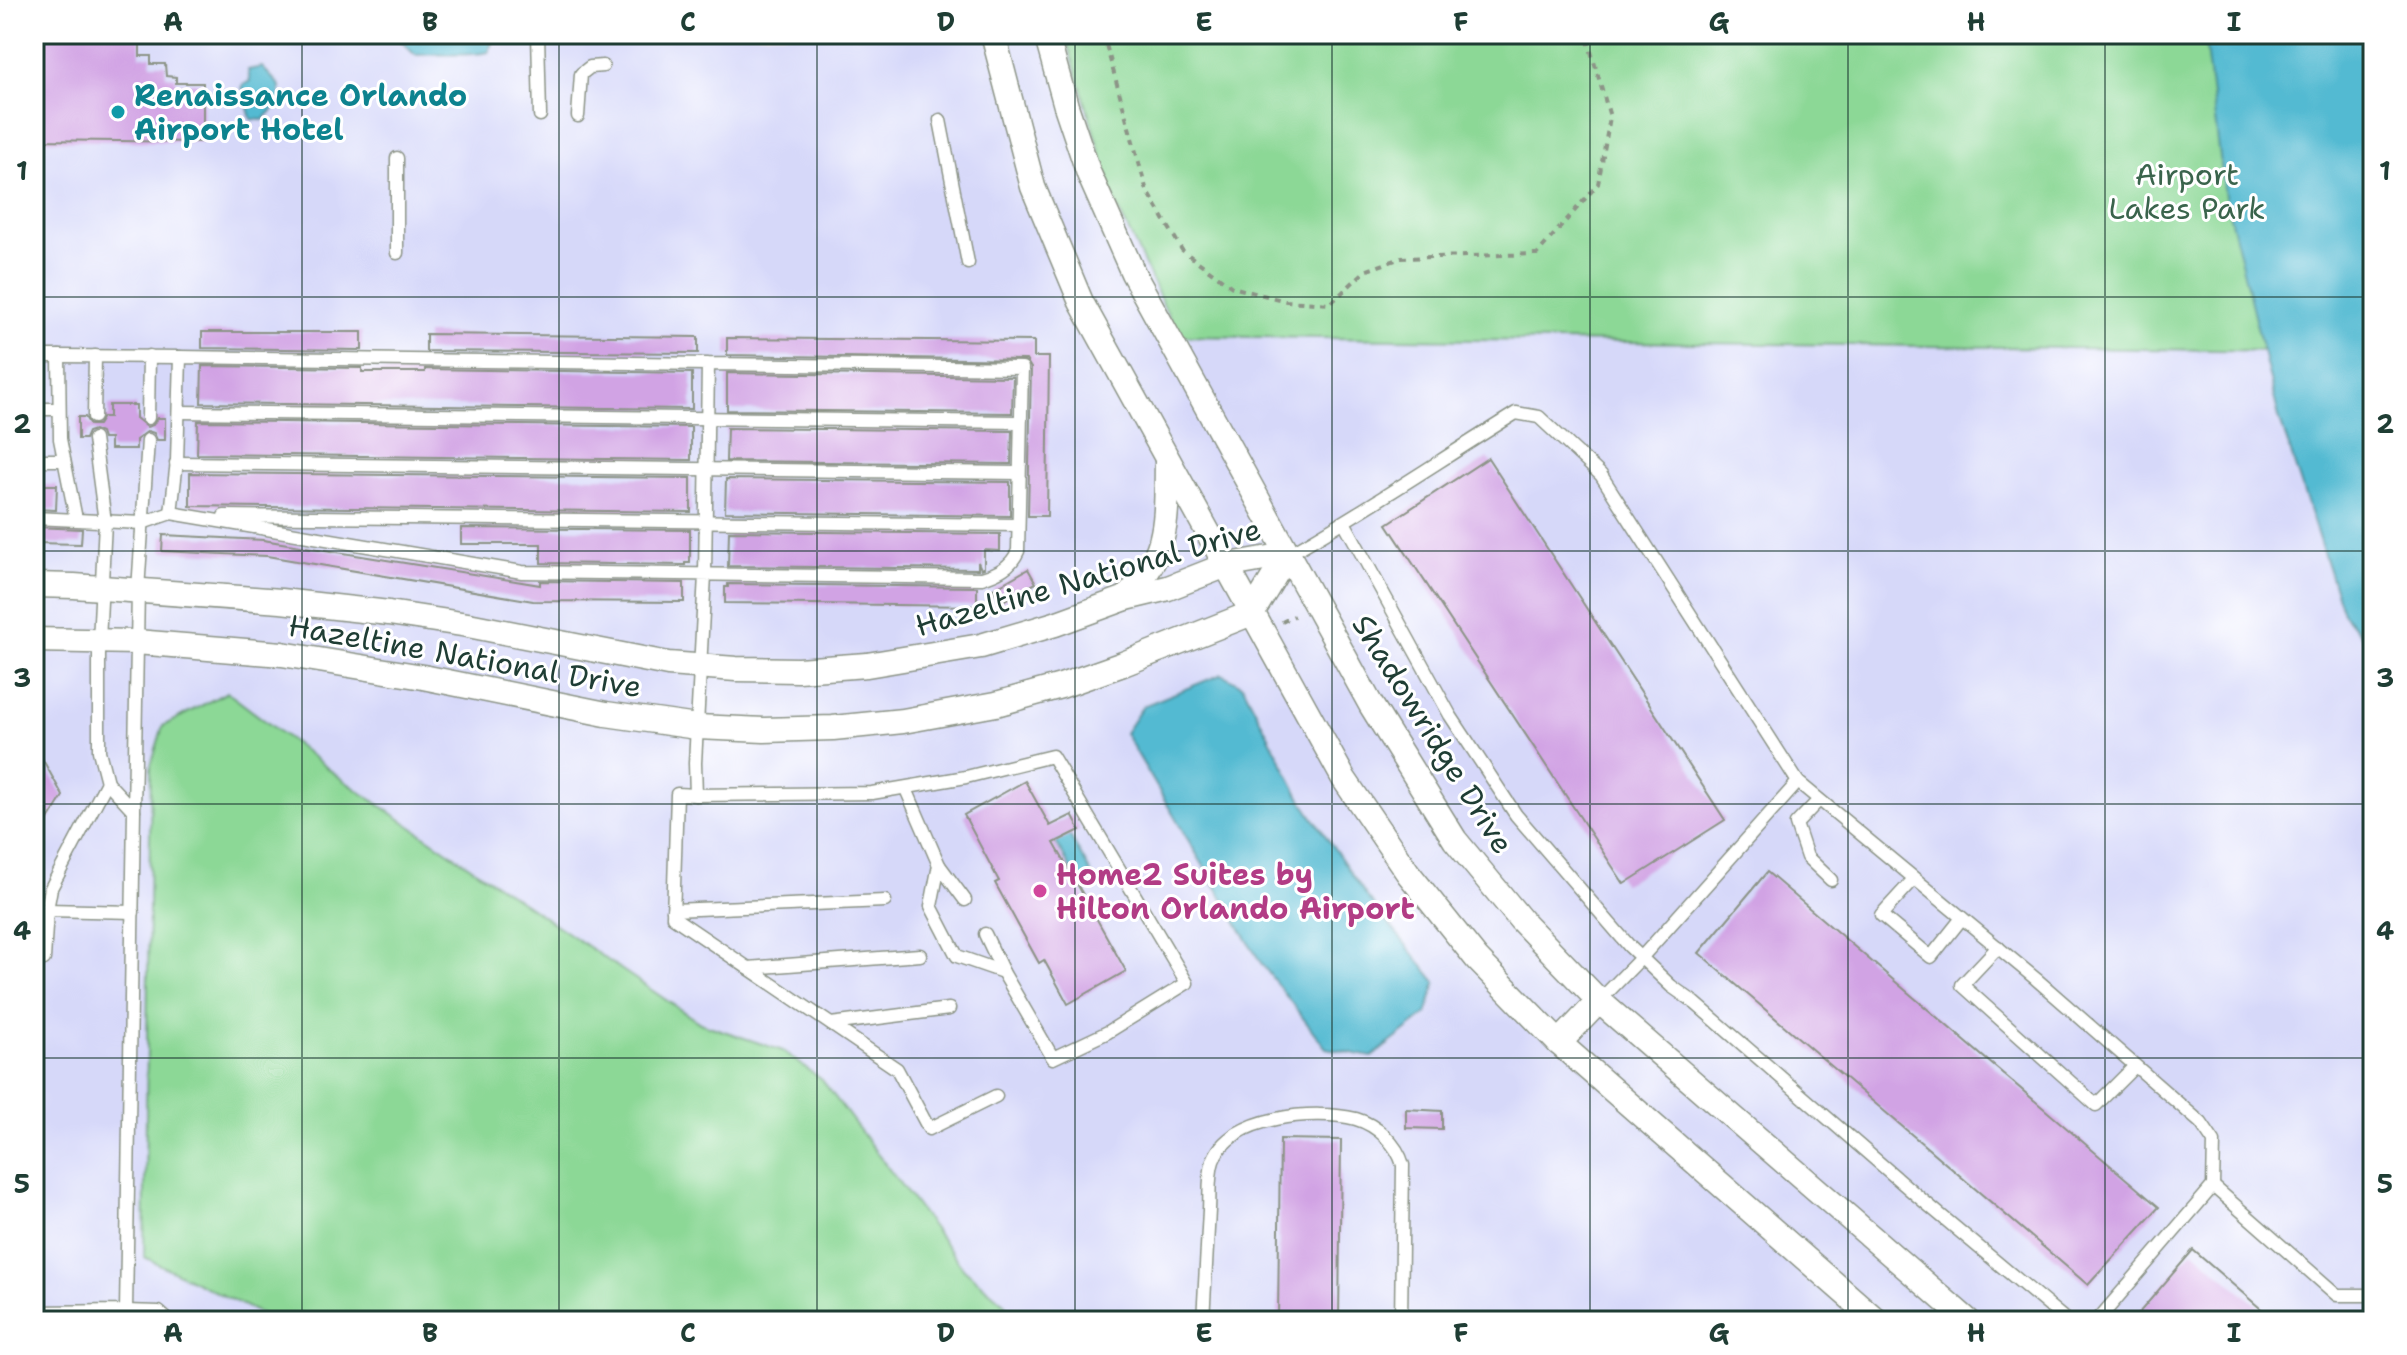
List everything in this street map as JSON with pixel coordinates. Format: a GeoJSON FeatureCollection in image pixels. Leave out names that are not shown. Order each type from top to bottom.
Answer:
{"type":"FeatureCollection","features":[{"type":"Feature","properties":{"kind":"street"},"geometry":{"type":"LineString","coordinates":[[993,34],[1033,187],[1055,245],[1094,328],[1344,779],[1408,873],[1477,959],[1559,1043],[1877,1321]]}},
{"type":"Feature","properties":{"kind":"street","name":"Shadowridge Drive"},"geometry":{"type":"LineString","coordinates":[[1046,34],[1077,141],[1115,237],[1170,343],[1377,716],[1455,840],[1521,920],[1599,1001],[1968,1321]]}},
{"type":"Feature","properties":{"kind":"street"},"geometry":{"type":"LineString","coordinates":[[1126,598],[1153,567],[1163,540],[1167,460]]}},
{"type":"Feature","properties":{"kind":"street","name":"Hazeltine National Drive"},"geometry":{"type":"LineString","coordinates":[[34,585],[281,601],[389,613],[468,625],[634,659],[700,667],[798,670],[918,658],[1023,635],[1126,598],[1168,588],[1224,566],[1287,555]]}},
{"type":"Feature","properties":{"kind":"street","name":"Hazeltine National Drive"},"geometry":{"type":"LineString","coordinates":[[34,640],[136,642],[260,652],[327,661],[606,714],[697,727],[764,730],[833,728],[903,721],[965,710],[1074,681],[1252,613],[1287,555]]}},
{"type":"Feature","properties":{"kind":"street"},"geometry":{"type":"LineString","coordinates":[[1559,1043],[1599,1001]]}},
{"type":"Feature","properties":{"kind":"lane"},"geometry":{"type":"LineString","coordinates":[[186,34],[191,38],[215,34]]}},
{"type":"Feature","properties":{"kind":"lane"},"geometry":{"type":"LineString","coordinates":[[538,34],[540,115]]}},
{"type":"Feature","properties":{"kind":"lane"},"geometry":{"type":"LineString","coordinates":[[578,116],[581,74],[590,67],[603,66]]}},
{"type":"Feature","properties":{"kind":"lane"},"geometry":{"type":"LineString","coordinates":[[940,120],[968,263]]}},
{"type":"Feature","properties":{"kind":"lane"},"geometry":{"type":"LineString","coordinates":[[397,158],[397,253]]}},
{"type":"Feature","properties":{"kind":"lane"},"geometry":{"type":"LineString","coordinates":[[34,356],[1022,368],[1018,551],[1014,560],[995,574],[982,578],[522,572],[171,513],[142,523],[34,518]]}},
{"type":"Feature","properties":{"kind":"lane"},"geometry":{"type":"LineString","coordinates":[[59,356],[58,409],[76,519]]}},
{"type":"Feature","properties":{"kind":"lane"},"geometry":{"type":"LineString","coordinates":[[94,417],[95,356]]}},
{"type":"Feature","properties":{"kind":"lane"},"geometry":{"type":"LineString","coordinates":[[148,418],[149,356]]}},
{"type":"Feature","properties":{"kind":"lane"},"geometry":{"type":"LineString","coordinates":[[171,513],[180,357]]}},
{"type":"Feature","properties":{"kind":"lane"},"geometry":{"type":"LineString","coordinates":[[696,795],[705,575],[708,364]]}},
{"type":"Feature","properties":{"kind":"lane"},"geometry":{"type":"LineString","coordinates":[[34,409],[58,409]]}},
{"type":"Feature","properties":{"kind":"lane"},"geometry":{"type":"LineString","coordinates":[[179,412],[1020,422]]}},
{"type":"Feature","properties":{"kind":"lane"},"geometry":{"type":"LineString","coordinates":[[1287,555],[1516,413],[1539,417],[1601,475],[1798,782],[1998,947],[2201,1123],[2214,1142],[2213,1186],[2097,1321]]}},
{"type":"Feature","properties":{"kind":"lane"},"geometry":{"type":"LineString","coordinates":[[94,439],[105,522],[99,641],[99,751],[107,782],[134,811]]}},
{"type":"Feature","properties":{"kind":"lane"},"geometry":{"type":"LineString","coordinates":[[126,1311],[136,642],[148,440]]}},
{"type":"Feature","properties":{"kind":"lane"},"geometry":{"type":"LineString","coordinates":[[34,460],[64,460]]}},
{"type":"Feature","properties":{"kind":"lane"},"geometry":{"type":"LineString","coordinates":[[176,463],[1019,473]]}},
{"type":"Feature","properties":{"kind":"lane"},"geometry":{"type":"LineString","coordinates":[[185,515],[1018,525]]}},
{"type":"Feature","properties":{"kind":"lane"},"geometry":{"type":"LineString","coordinates":[[1344,522],[1450,715],[1516,815],[1608,924],[1641,958],[2067,1321]]}},
{"type":"Feature","properties":{"kind":"lane"},"geometry":{"type":"LineString","coordinates":[[985,934],[1003,972],[1053,1058],[1108,1032],[1187,983],[1052,756],[906,789],[872,793],[677,794],[673,917],[897,1069],[929,1129],[996,1096]]}},
{"type":"Feature","properties":{"kind":"lane"},"geometry":{"type":"LineString","coordinates":[[44,959],[51,888],[107,782]]}},
{"type":"Feature","properties":{"kind":"lane"},"geometry":{"type":"LineString","coordinates":[[1599,1001],[1798,782]]}},
{"type":"Feature","properties":{"kind":"lane"},"geometry":{"type":"LineString","coordinates":[[906,789],[939,865],[965,900]]}},
{"type":"Feature","properties":{"kind":"lane"},"geometry":{"type":"LineString","coordinates":[[1819,800],[1796,824],[1807,857],[1831,880]]}},
{"type":"Feature","properties":{"kind":"lane"},"geometry":{"type":"LineString","coordinates":[[939,865],[931,906],[957,956],[1003,972]]}},
{"type":"Feature","properties":{"kind":"lane"},"geometry":{"type":"LineString","coordinates":[[1914,879],[1881,915],[1931,957],[1962,918]]}},
{"type":"Feature","properties":{"kind":"lane"},"geometry":{"type":"LineString","coordinates":[[673,910],[885,901]]}},
{"type":"Feature","properties":{"kind":"lane"},"geometry":{"type":"LineString","coordinates":[[47,910],[133,912]]}},
{"type":"Feature","properties":{"kind":"lane"},"geometry":{"type":"LineString","coordinates":[[1998,947],[1962,985],[2096,1105],[2135,1066]]}},
{"type":"Feature","properties":{"kind":"lane"},"geometry":{"type":"LineString","coordinates":[[748,968],[920,955]]}},
{"type":"Feature","properties":{"kind":"lane"},"geometry":{"type":"LineString","coordinates":[[831,1024],[949,1009]]}},
{"type":"Feature","properties":{"kind":"lane"},"geometry":{"type":"LineString","coordinates":[[1203,1321],[1213,1160],[1232,1136],[1257,1122],[1311,1115],[1366,1123],[1387,1138],[1401,1157],[1401,1321]]}},
{"type":"Feature","properties":{"kind":"lane"},"geometry":{"type":"LineString","coordinates":[[2213,1186],[2337,1295],[2373,1295]]}},
{"type":"Feature","properties":{"kind":"lane"},"geometry":{"type":"LineString","coordinates":[[34,1312],[159,1312],[169,1321]]}},
{"type":"Feature","properties":{"kind":"path"},"geometry":{"type":"LineString","coordinates":[[1103,34],[1146,188],[1182,250],[1232,287],[1286,301],[1330,304],[1365,271],[1401,258],[1537,254],[1598,184],[1610,117],[1586,34]]}},
{"type":"Feature","properties":{"kind":"path"},"geometry":{"type":"LineString","coordinates":[[1277,625],[1294,616]]}},
{"type":"Feature","properties":{"kind":"shaded area"},"geometry":{"type":"Polygon","coordinates":[[[34,34],[2362,34],[2373,380],[2373,1321],[34,1321],[34,34]]]}},
{"type":"Feature","properties":{"kind":"green space","name":"Airport Lakes Park"},"geometry":{"type":"Polygon","coordinates":[[[1065,34],[2362,34],[2366,352],[1178,336],[1115,202],[1065,34]]]}},
{"type":"Feature","properties":{"kind":"green space"},"geometry":{"type":"Polygon","coordinates":[[[227,692],[343,780],[700,1023],[783,1051],[822,1080],[964,1269],[1005,1304],[1007,1321],[275,1321],[144,1257],[151,765],[163,726],[227,692]]]}},
{"type":"Feature","properties":{"kind":"water"},"geometry":{"type":"Polygon","coordinates":[[[394,34],[494,36],[489,52],[415,55],[394,34]]]}},
{"type":"Feature","properties":{"kind":"water"},"geometry":{"type":"Polygon","coordinates":[[[2204,34],[2373,34],[2373,649],[2343,613],[2279,417],[2225,196],[2204,34]]]}},
{"type":"Feature","properties":{"kind":"water"},"geometry":{"type":"Polygon","coordinates":[[[262,67],[280,86],[280,103],[263,120],[251,119],[242,86],[250,81],[248,70],[262,67]]]}},
{"type":"Feature","properties":{"kind":"water"},"geometry":{"type":"Polygon","coordinates":[[[1222,674],[1243,686],[1302,801],[1368,898],[1436,982],[1427,1014],[1372,1057],[1326,1048],[1261,963],[1125,733],[1143,706],[1222,674]]]}},
{"type":"Feature","properties":{"kind":"water"},"geometry":{"type":"Polygon","coordinates":[[[1069,834],[1095,880],[1081,887],[1055,841],[1069,834]]]}},
{"type":"Feature","properties":{"kind":"building","name":"Renaissance Orlando Airport Hotel"},"geometry":{"type":"Polygon","coordinates":[[[34,34],[140,34],[140,56],[151,56],[151,64],[165,64],[166,76],[176,77],[176,83],[203,83],[203,142],[34,140],[34,34]]]}},
{"type":"Feature","properties":{"kind":"building"},"geometry":{"type":"Polygon","coordinates":[[[202,332],[362,332],[362,350],[202,348],[202,332]]]}},
{"type":"Feature","properties":{"kind":"building"},"geometry":{"type":"Polygon","coordinates":[[[426,334],[698,337],[698,353],[426,351],[426,334]]]}},
{"type":"Feature","properties":{"kind":"building"},"geometry":{"type":"Polygon","coordinates":[[[727,338],[1034,341],[1034,357],[1049,357],[1047,516],[1028,516],[1031,368],[1026,360],[727,355],[727,338]]]}},
{"type":"Feature","properties":{"kind":"building"},"geometry":{"type":"Polygon","coordinates":[[[202,366],[362,368],[362,372],[425,372],[425,369],[692,373],[692,409],[201,403],[202,366]]]}},
{"type":"Feature","properties":{"kind":"building"},"geometry":{"type":"Polygon","coordinates":[[[727,373],[1013,377],[1012,413],[727,410],[727,373]]]}},
{"type":"Feature","properties":{"kind":"building"},"geometry":{"type":"Polygon","coordinates":[[[109,405],[136,405],[136,418],[147,427],[153,425],[157,418],[165,418],[165,440],[157,440],[154,433],[148,431],[136,440],[136,449],[110,449],[110,439],[103,439],[101,433],[94,430],[88,432],[85,439],[78,439],[78,417],[85,417],[90,425],[98,425],[103,417],[109,417],[109,405]]]}},
{"type":"Feature","properties":{"kind":"building"},"geometry":{"type":"Polygon","coordinates":[[[198,421],[691,427],[691,460],[197,454],[198,421]]]}},
{"type":"Feature","properties":{"kind":"building"},"geometry":{"type":"Polygon","coordinates":[[[727,428],[1012,431],[1011,464],[726,461],[727,428]]]}},
{"type":"Feature","properties":{"kind":"building"},"geometry":{"type":"Polygon","coordinates":[[[1488,458],[1725,820],[1624,884],[1387,524],[1488,458]]]}},
{"type":"Feature","properties":{"kind":"building"},"geometry":{"type":"Polygon","coordinates":[[[190,473],[691,478],[691,512],[190,506],[190,473]]]}},
{"type":"Feature","properties":{"kind":"building"},"geometry":{"type":"Polygon","coordinates":[[[726,479],[1010,482],[1010,516],[725,512],[726,479]]]}},
{"type":"Feature","properties":{"kind":"building"},"geometry":{"type":"Polygon","coordinates":[[[34,485],[57,485],[56,510],[34,509],[34,485]]]}},
{"type":"Feature","properties":{"kind":"building"},"geometry":{"type":"Polygon","coordinates":[[[34,527],[82,529],[81,544],[34,543],[34,527]]]}},
{"type":"Feature","properties":{"kind":"building"},"geometry":{"type":"Polygon","coordinates":[[[461,528],[690,530],[690,563],[541,563],[541,544],[461,544],[461,528]]]}},
{"type":"Feature","properties":{"kind":"building"},"geometry":{"type":"Polygon","coordinates":[[[729,531],[1000,534],[1000,551],[984,550],[984,568],[981,569],[978,562],[978,569],[728,566],[729,531]]]}},
{"type":"Feature","properties":{"kind":"building"},"geometry":{"type":"Polygon","coordinates":[[[163,535],[263,540],[540,585],[540,581],[684,583],[684,602],[533,601],[267,556],[162,551],[163,535]]]}},
{"type":"Feature","properties":{"kind":"building"},"geometry":{"type":"Polygon","coordinates":[[[1028,569],[1036,583],[1001,602],[993,589],[1028,569]]]}},
{"type":"Feature","properties":{"kind":"building"},"geometry":{"type":"Polygon","coordinates":[[[728,584],[977,587],[977,606],[725,603],[725,587],[728,584]]]}},
{"type":"Feature","properties":{"kind":"building"},"geometry":{"type":"Polygon","coordinates":[[[34,744],[63,796],[34,842],[34,744]]]}},
{"type":"Feature","properties":{"kind":"building","name":"Home2 Suites by Hilton Orlando Airport"},"geometry":{"type":"Polygon","coordinates":[[[1025,781],[1050,826],[1072,815],[1080,830],[1054,843],[1126,971],[1068,1004],[1044,960],[1039,963],[995,883],[999,881],[964,815],[1025,781]]]}},
{"type":"Feature","properties":{"kind":"building"},"geometry":{"type":"Polygon","coordinates":[[[1767,872],[2159,1207],[2088,1285],[1699,953],[1767,872]]]}},
{"type":"Feature","properties":{"kind":"building"},"geometry":{"type":"Polygon","coordinates":[[[1406,1109],[1442,1111],[1442,1129],[1406,1128],[1406,1109]]]}},
{"type":"Feature","properties":{"kind":"building"},"geometry":{"type":"Polygon","coordinates":[[[1280,1139],[1341,1140],[1339,1321],[1278,1321],[1280,1139]]]}},
{"type":"Feature","properties":{"kind":"building"},"geometry":{"type":"Polygon","coordinates":[[[2193,1250],[2275,1321],[2132,1321],[2193,1250]]]}},
{"type":"Feature","properties":{"kind":"place","name":"Renaissance Orlando Airport Hotel"},"geometry":{"type":"Point","coordinates":[118,112]}},
{"type":"Feature","properties":{"kind":"place","name":"Home2 Suites by Hilton Orlando Airport"},"geometry":{"type":"Point","coordinates":[1040,891]}}]}
